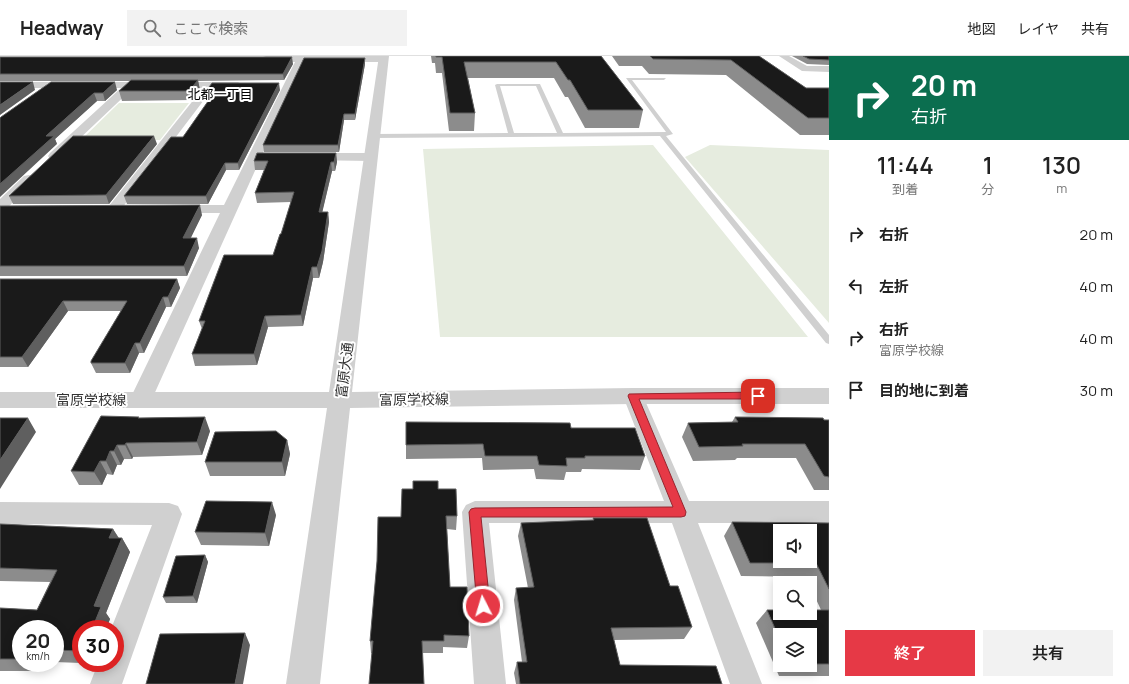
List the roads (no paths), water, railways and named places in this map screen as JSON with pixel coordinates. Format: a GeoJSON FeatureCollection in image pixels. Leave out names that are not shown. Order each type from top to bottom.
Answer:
{"type":"FeatureCollection","features":[{"type":"Feature","properties":{"kind":"street"},"geometry":{"type":"LineString","coordinates":[[783,56],[805,69],[829,69]]}},
{"type":"Feature","properties":{"kind":"street"},"geometry":{"type":"LineString","coordinates":[[141,399],[188,282],[229,209],[254,157],[285,85],[301,58]]}},
{"type":"Feature","properties":{"kind":"street"},"geometry":{"type":"LineString","coordinates":[[253,59],[383,58]]}},
{"type":"Feature","properties":{"kind":"street","name":"富原大通"},"geometry":{"type":"LineString","coordinates":[[303,684],[383,58]]}},
{"type":"Feature","properties":{"kind":"street"},"geometry":{"type":"LineString","coordinates":[[0,85],[249,85]]}},
{"type":"Feature","properties":{"kind":"street"},"geometry":{"type":"LineString","coordinates":[[0,209],[43,166],[130,85]]}},
{"type":"Feature","properties":{"kind":"street"},"geometry":{"type":"LineString","coordinates":[[114,209],[210,85]]}},
{"type":"Feature","properties":{"kind":"street"},"geometry":{"type":"LineString","coordinates":[[37,95],[49,86]]}},
{"type":"Feature","properties":{"kind":"street"},"geometry":{"type":"LineString","coordinates":[[254,157],[269,157]]}},
{"type":"Feature","properties":{"kind":"street"},"geometry":{"type":"LineString","coordinates":[[300,157],[370,157]]}},
{"type":"Feature","properties":{"kind":"street"},"geometry":{"type":"LineString","coordinates":[[0,209],[15,210]]}},
{"type":"Feature","properties":{"kind":"street"},"geometry":{"type":"LineString","coordinates":[[99,210],[129,209]]}},
{"type":"Feature","properties":{"kind":"street"},"geometry":{"type":"LineString","coordinates":[[160,209],[229,209]]}},
{"type":"Feature","properties":{"kind":"street"},"geometry":{"type":"LineString","coordinates":[[633,396],[681,512],[746,684]]}},
{"type":"Feature","properties":{"kind":"street","name":"富原学校線"},"geometry":{"type":"LineString","coordinates":[[0,400],[141,399],[340,401],[633,396],[829,396]]}},
{"type":"Feature","properties":{"kind":"street"},"geometry":{"type":"LineString","coordinates":[[490,684],[475,512],[829,512]]}},
{"type":"Feature","properties":{"kind":"street"},"geometry":{"type":"LineString","coordinates":[[0,513],[168,514],[124,634]]}},
{"type":"Feature","properties":{"kind":"street"},"geometry":{"type":"LineString","coordinates":[[106,684],[110,672]]}},
{"type":"Feature","properties":{"kind":"lane"},"geometry":{"type":"LineString","coordinates":[[373,136],[670,134],[628,79],[664,79]]}},
{"type":"Feature","properties":{"kind":"lane"},"geometry":{"type":"LineString","coordinates":[[512,136],[497,85],[538,85],[561,135]]}},
{"type":"Feature","properties":{"kind":"lane"},"geometry":{"type":"LineString","coordinates":[[662,135],[829,341]]}},
{"type":"Feature","properties":{"kind":"district","name":"北都一丁目"},"geometry":{"type":"Point","coordinates":[220,94]}}]}
